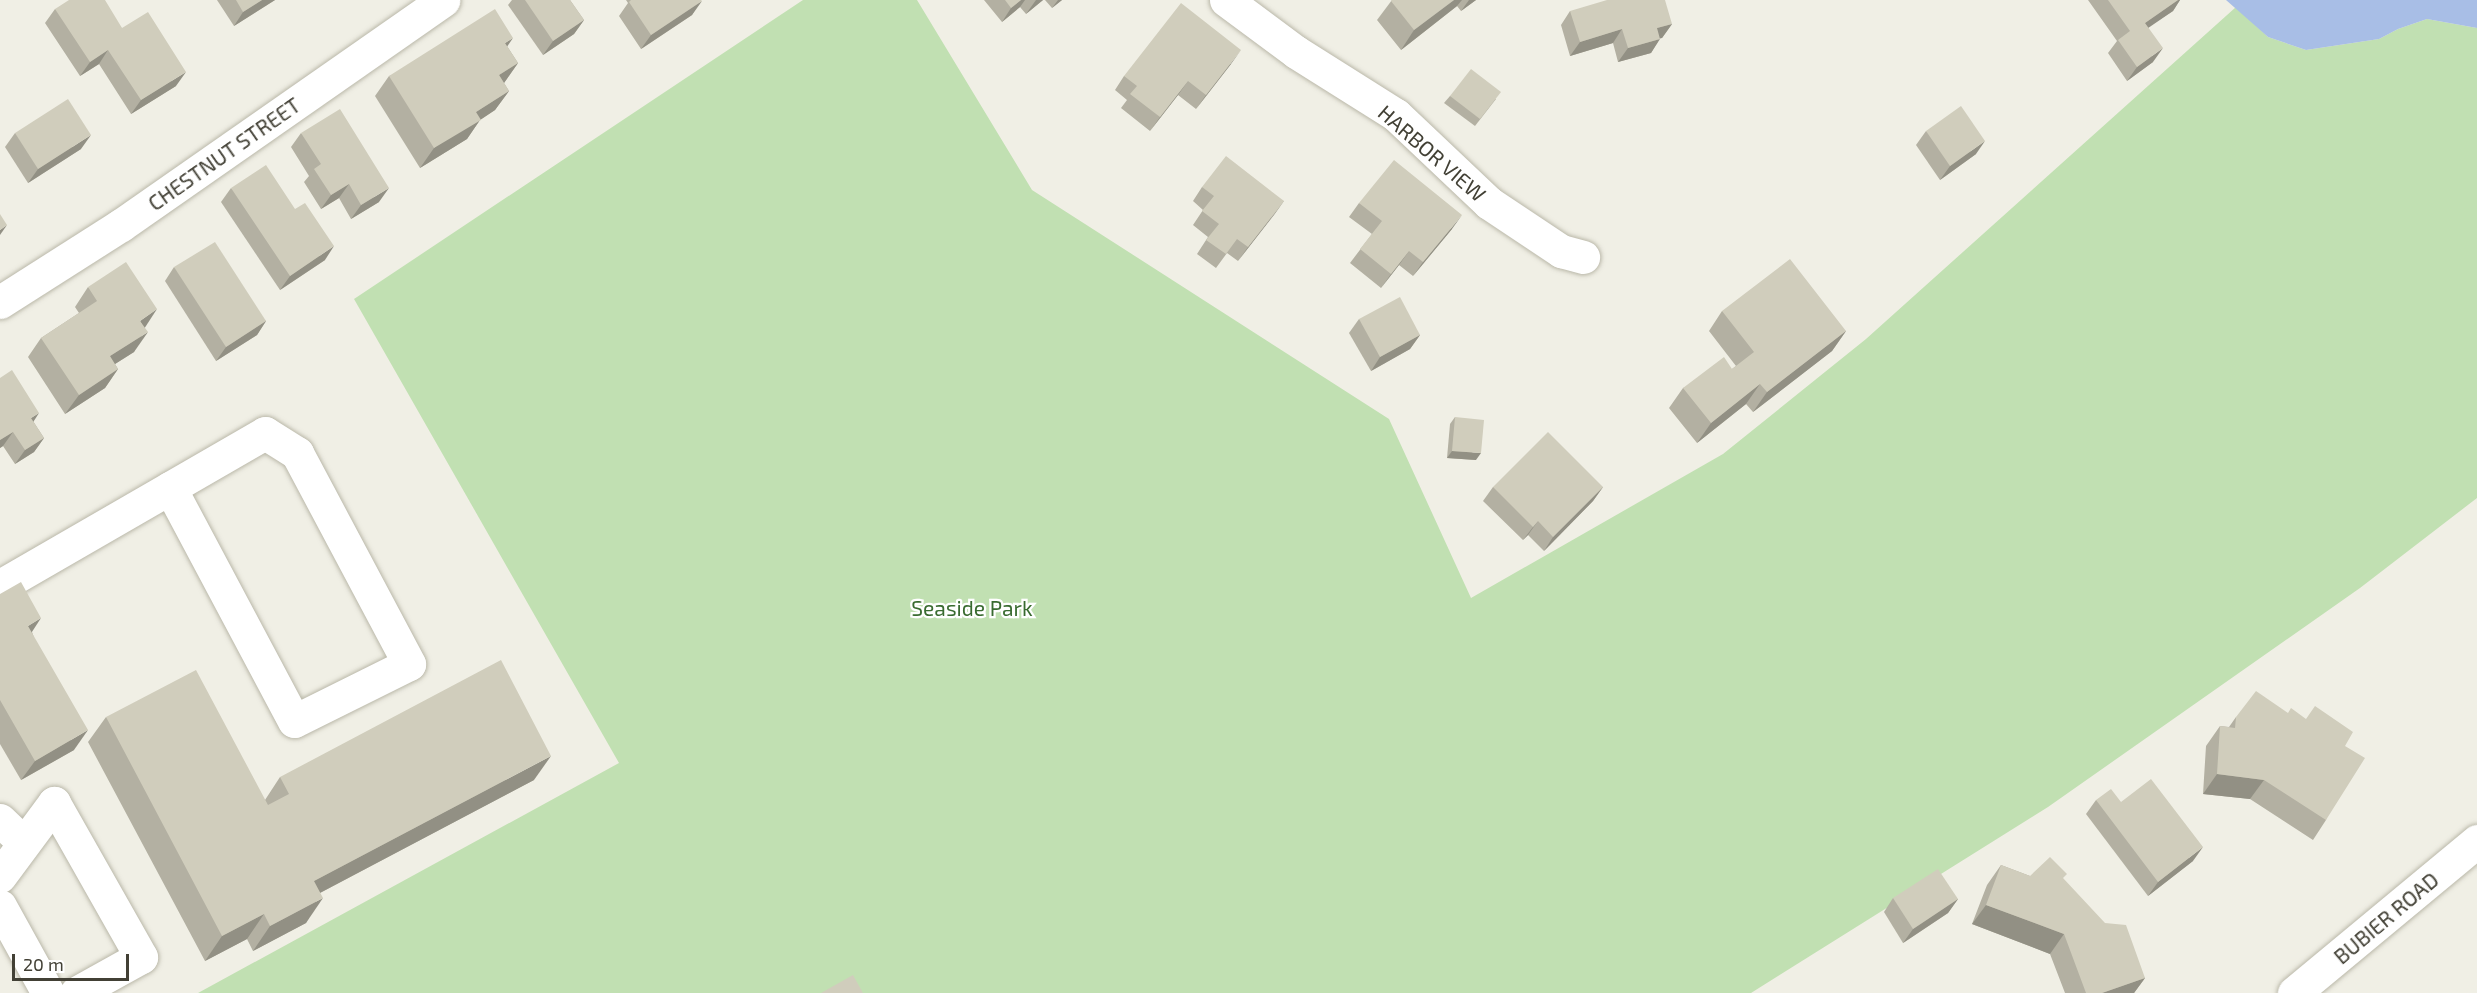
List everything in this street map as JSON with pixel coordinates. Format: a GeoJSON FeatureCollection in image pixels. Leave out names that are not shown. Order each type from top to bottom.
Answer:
{"type":"FeatureCollection","features":[{"type":"Feature","properties":{"kind":"street","name":"CHESTNUT STREET"},"geometry":{"type":"LineString","coordinates":[[0,302],[121,225],[443,0]]}},
{"type":"Feature","properties":{"kind":"street","name":"HARBOR VIEW"},"geometry":{"type":"LineString","coordinates":[[1226,0],[1296,52],[1395,116],[1490,203],[1561,251],[1583,257]]}},
{"type":"Feature","properties":{"kind":"street"},"geometry":{"type":"LineString","coordinates":[[0,586],[265,434],[297,453],[409,664],[294,720],[170,489]]}},
{"type":"Feature","properties":{"kind":"street"},"geometry":{"type":"LineString","coordinates":[[0,876],[54,803],[141,957],[76,993]]}},
{"type":"Feature","properties":{"kind":"street"},"geometry":{"type":"LineString","coordinates":[[0,820],[24,843]]}},
{"type":"Feature","properties":{"kind":"street","name":"BUBIER ROAD"},"geometry":{"type":"LineString","coordinates":[[2294,993],[2477,841]]}},
{"type":"Feature","properties":{"kind":"street"},"geometry":{"type":"LineString","coordinates":[[0,906],[48,993]]}},
{"type":"Feature","properties":{"kind":"green space","name":"Seaside Park"},"geometry":{"type":"Polygon","coordinates":[[[803,0],[917,0],[1032,190],[1389,419],[1471,598],[1723,454],[1866,339],[2236,7],[2268,37],[2306,50],[2379,39],[2398,29],[2427,19],[2477,28],[2477,498],[2360,588],[2048,807],[1751,993],[198,993],[619,763],[354,299],[803,0]]]}},
{"type":"Feature","properties":{"kind":"water"},"geometry":{"type":"Polygon","coordinates":[[[2226,0],[2477,0],[2477,28],[2427,19],[2398,29],[2379,39],[2306,50],[2268,37],[2226,0]]]}},
{"type":"Feature","properties":{"kind":"building"},"geometry":{"type":"Polygon","coordinates":[[[69,0],[105,0],[122,28],[148,12],[186,72],[141,100],[108,50],[90,62],[55,9],[69,0]]]}},
{"type":"Feature","properties":{"kind":"building"},"geometry":{"type":"Polygon","coordinates":[[[236,0],[262,0],[243,12],[236,0]]]}},
{"type":"Feature","properties":{"kind":"building"},"geometry":{"type":"Polygon","coordinates":[[[525,0],[570,0],[584,20],[553,41],[525,0]]]}},
{"type":"Feature","properties":{"kind":"building"},"geometry":{"type":"Polygon","coordinates":[[[631,0],[702,1],[651,35],[629,2],[631,0]]]}},
{"type":"Feature","properties":{"kind":"building"},"geometry":{"type":"Polygon","coordinates":[[[1005,0],[1021,0],[1011,8],[1005,0]]]}},
{"type":"Feature","properties":{"kind":"building"},"geometry":{"type":"Polygon","coordinates":[[[1392,0],[1454,0],[1414,30],[1392,0]]]}},
{"type":"Feature","properties":{"kind":"building"},"geometry":{"type":"Polygon","coordinates":[[[1607,0],[1665,0],[1672,24],[1657,28],[1660,39],[1628,48],[1622,29],[1580,42],[1570,11],[1607,0]]]}},
{"type":"Feature","properties":{"kind":"building"},"geometry":{"type":"Polygon","coordinates":[[[2108,0],[2178,0],[2145,23],[2163,48],[2137,67],[2118,40],[2130,31],[2108,0]]]}},
{"type":"Feature","properties":{"kind":"building"},"geometry":{"type":"Polygon","coordinates":[[[1181,3],[1241,50],[1206,95],[1188,81],[1160,117],[1130,94],[1137,86],[1124,76],[1181,3]]]}},
{"type":"Feature","properties":{"kind":"building"},"geometry":{"type":"Polygon","coordinates":[[[495,9],[513,38],[505,43],[518,63],[499,75],[509,91],[476,112],[481,120],[434,148],[389,76],[495,9]]]}},
{"type":"Feature","properties":{"kind":"building"},"geometry":{"type":"Polygon","coordinates":[[[1471,69],[1501,92],[1480,119],[1450,96],[1471,69]]]}},
{"type":"Feature","properties":{"kind":"building"},"geometry":{"type":"Polygon","coordinates":[[[68,99],[91,135],[38,169],[15,133],[68,99]]]}},
{"type":"Feature","properties":{"kind":"building"},"geometry":{"type":"Polygon","coordinates":[[[1961,106],[1985,141],[1950,166],[1926,131],[1961,106]]]}},
{"type":"Feature","properties":{"kind":"building"},"geometry":{"type":"Polygon","coordinates":[[[340,109],[389,188],[361,205],[349,184],[331,195],[314,169],[321,164],[301,133],[340,109]]]}},
{"type":"Feature","properties":{"kind":"building"},"geometry":{"type":"Polygon","coordinates":[[[1226,156],[1284,201],[1248,247],[1237,239],[1226,254],[1206,240],[1219,224],[1202,211],[1214,196],[1202,187],[1226,156]]]}},
{"type":"Feature","properties":{"kind":"building"},"geometry":{"type":"Polygon","coordinates":[[[1394,160],[1462,215],[1423,262],[1409,251],[1391,274],[1360,249],[1382,221],[1359,203],[1394,160]]]}},
{"type":"Feature","properties":{"kind":"building"},"geometry":{"type":"Polygon","coordinates":[[[266,165],[295,209],[305,203],[334,246],[290,276],[231,188],[266,165]]]}},
{"type":"Feature","properties":{"kind":"building"},"geometry":{"type":"Polygon","coordinates":[[[0,214],[7,225],[0,230],[0,214]]]}},
{"type":"Feature","properties":{"kind":"building"},"geometry":{"type":"Polygon","coordinates":[[[215,242],[266,321],[226,347],[174,267],[215,242]]]}},
{"type":"Feature","properties":{"kind":"building"},"geometry":{"type":"Polygon","coordinates":[[[1790,259],[1846,331],[1767,392],[1760,384],[1711,423],[1683,388],[1724,357],[1732,369],[1754,352],[1722,311],[1790,259]]]}},
{"type":"Feature","properties":{"kind":"building"},"geometry":{"type":"Polygon","coordinates":[[[126,262],[157,309],[140,321],[148,332],[110,356],[118,369],[79,395],[41,338],[97,301],[88,287],[126,262]]]}},
{"type":"Feature","properties":{"kind":"building"},"geometry":{"type":"Polygon","coordinates":[[[1400,297],[1420,335],[1380,357],[1359,319],[1400,297]]]}},
{"type":"Feature","properties":{"kind":"building"},"geometry":{"type":"Polygon","coordinates":[[[12,370],[39,413],[31,418],[44,438],[25,450],[13,432],[0,440],[0,378],[12,370]]]}},
{"type":"Feature","properties":{"kind":"building"},"geometry":{"type":"Polygon","coordinates":[[[1455,417],[1484,420],[1481,453],[1452,451],[1455,417]]]}},
{"type":"Feature","properties":{"kind":"building"},"geometry":{"type":"Polygon","coordinates":[[[1548,432],[1603,487],[1553,537],[1538,521],[1533,527],[1493,487],[1548,432]]]}},
{"type":"Feature","properties":{"kind":"building"},"geometry":{"type":"Polygon","coordinates":[[[21,582],[41,618],[28,626],[88,730],[35,761],[0,700],[0,594],[21,582]]]}},
{"type":"Feature","properties":{"kind":"building"},"geometry":{"type":"Polygon","coordinates":[[[501,660],[551,756],[314,881],[323,898],[270,926],[264,914],[222,936],[106,717],[196,670],[268,805],[289,794],[280,777],[501,660]]]}},
{"type":"Feature","properties":{"kind":"building"},"geometry":{"type":"Polygon","coordinates":[[[2256,691],[2288,713],[2291,708],[2306,719],[2315,706],[2353,732],[2345,746],[2365,758],[2326,820],[2264,780],[2217,774],[2220,726],[2235,728],[2236,717],[2256,691]]]}},
{"type":"Feature","properties":{"kind":"building"},"geometry":{"type":"Polygon","coordinates":[[[2151,779],[2203,847],[2158,882],[2096,800],[2111,789],[2121,802],[2151,779]]]}},
{"type":"Feature","properties":{"kind":"building"},"geometry":{"type":"Polygon","coordinates":[[[2050,857],[2067,874],[2063,878],[2105,923],[2126,925],[2145,978],[2102,993],[2086,993],[2064,934],[1986,905],[2001,865],[2030,876],[2050,857]]]}},
{"type":"Feature","properties":{"kind":"building"},"geometry":{"type":"Polygon","coordinates":[[[1938,869],[1958,899],[1913,929],[1893,898],[1938,869]]]}},
{"type":"Feature","properties":{"kind":"building"},"geometry":{"type":"Polygon","coordinates":[[[853,975],[863,993],[821,993],[853,975]]]}}]}
